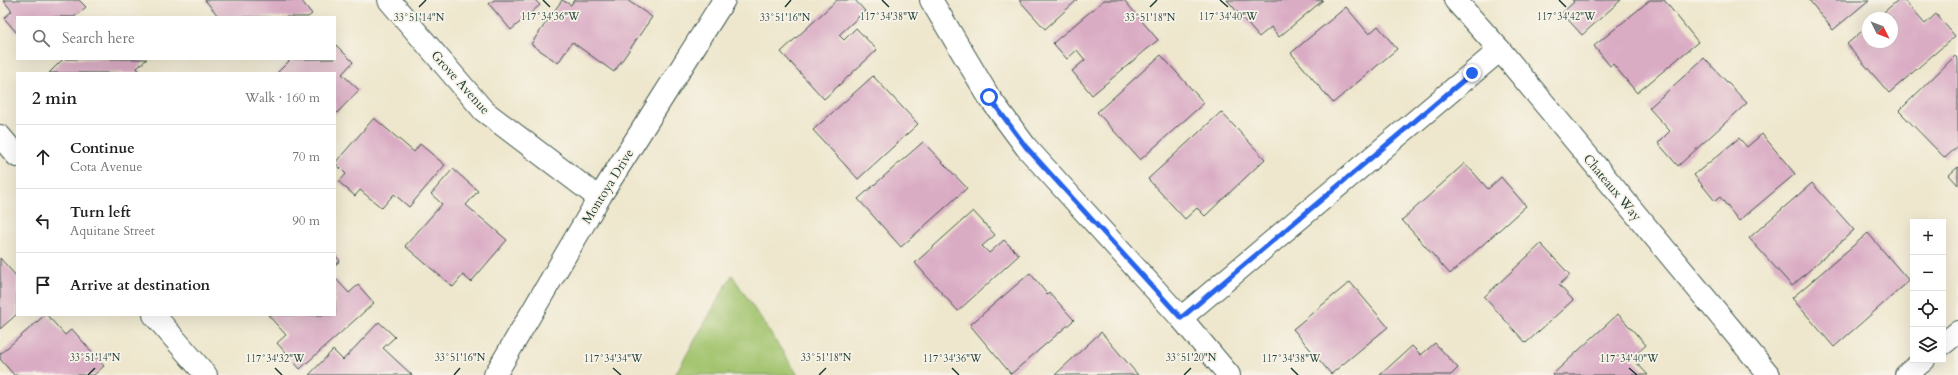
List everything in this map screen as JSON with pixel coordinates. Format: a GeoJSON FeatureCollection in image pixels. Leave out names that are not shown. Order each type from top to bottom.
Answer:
{"type":"FeatureCollection","features":[{"type":"Feature","properties":{"kind":"street","name":"Grove Avenue"},"geometry":{"type":"LineString","coordinates":[[389,0],[484,111],[599,198]]}},
{"type":"Feature","properties":{"kind":"street","name":"Montoya Drive"},"geometry":{"type":"LineString","coordinates":[[495,375],[599,198],[724,0]]}},
{"type":"Feature","properties":{"kind":"street"},"geometry":{"type":"LineString","coordinates":[[931,0],[989,97],[1026,147],[1181,318],[1229,375]]}},
{"type":"Feature","properties":{"kind":"street","name":"Chateaux Way"},"geometry":{"type":"LineString","coordinates":[[1456,0],[1500,50],[1769,375]]}},
{"type":"Feature","properties":{"kind":"street"},"geometry":{"type":"LineString","coordinates":[[1181,318],[1500,50]]}},
{"type":"Feature","properties":{"kind":"street"},"geometry":{"type":"LineString","coordinates":[[0,136],[16,155]]}},
{"type":"Feature","properties":{"kind":"street"},"geometry":{"type":"LineString","coordinates":[[155,316],[206,375]]}},
{"type":"Feature","properties":{"kind":"street"},"geometry":{"type":"LineString","coordinates":[[1946,342],[1958,332]]}},
{"type":"Feature","properties":{"kind":"street"},"geometry":{"type":"LineString","coordinates":[[1906,375],[1920,363]]}},
{"type":"Feature","properties":{"kind":"green space"},"geometry":{"type":"Polygon","coordinates":[[[732,275],[798,375],[675,375],[732,275]]]}},
{"type":"Feature","properties":{"kind":"building"},"geometry":{"type":"Polygon","coordinates":[[[3,0],[79,0],[86,7],[75,16],[16,16],[16,32],[4,18],[12,11],[3,0]]]}},
{"type":"Feature","properties":{"kind":"building"},"geometry":{"type":"Polygon","coordinates":[[[205,0],[301,0],[312,14],[309,16],[218,16],[205,0]]]}},
{"type":"Feature","properties":{"kind":"building"},"geometry":{"type":"Polygon","coordinates":[[[494,0],[535,0],[540,5],[511,30],[489,4],[494,0]]]}},
{"type":"Feature","properties":{"kind":"building"},"geometry":{"type":"Polygon","coordinates":[[[562,0],[571,5],[574,0],[627,0],[652,17],[614,72],[572,42],[558,63],[531,44],[562,0]]]}},
{"type":"Feature","properties":{"kind":"building"},"geometry":{"type":"Polygon","coordinates":[[[837,0],[855,0],[865,11],[839,35],[844,40],[856,28],[877,50],[824,99],[781,52],[837,0]]]}},
{"type":"Feature","properties":{"kind":"building"},"geometry":{"type":"Polygon","coordinates":[[[1019,0],[1077,0],[1045,29],[1019,0]]]}},
{"type":"Feature","properties":{"kind":"building"},"geometry":{"type":"Polygon","coordinates":[[[1104,0],[1124,0],[1158,40],[1092,95],[1072,71],[1085,60],[1077,50],[1067,59],[1053,43],[1104,0]]]}},
{"type":"Feature","properties":{"kind":"building"},"geometry":{"type":"Polygon","coordinates":[[[1227,0],[1323,0],[1279,37],[1271,27],[1259,37],[1227,0]]]}},
{"type":"Feature","properties":{"kind":"building"},"geometry":{"type":"Polygon","coordinates":[[[1572,0],[1621,0],[1582,35],[1562,13],[1574,2],[1572,0]]]}},
{"type":"Feature","properties":{"kind":"building"},"geometry":{"type":"Polygon","coordinates":[[[1650,0],[1664,0],[1698,42],[1637,93],[1613,64],[1610,66],[1594,46],[1650,0]]]}},
{"type":"Feature","properties":{"kind":"building"},"geometry":{"type":"Polygon","coordinates":[[[1809,0],[1869,0],[1833,30],[1809,0]]]}},
{"type":"Feature","properties":{"kind":"building"},"geometry":{"type":"Polygon","coordinates":[[[1898,0],[1904,0],[1925,24],[1936,14],[1955,36],[1889,93],[1847,44],[1862,31],[1862,48],[1898,48],[1898,12],[1884,12],[1898,0]]]}},
{"type":"Feature","properties":{"kind":"building"},"geometry":{"type":"Polygon","coordinates":[[[1346,7],[1369,34],[1378,26],[1397,49],[1333,103],[1291,53],[1346,7]]]}},
{"type":"Feature","properties":{"kind":"building"},"geometry":{"type":"Polygon","coordinates":[[[336,45],[353,62],[342,74],[359,90],[336,114],[336,72],[278,72],[290,60],[336,60],[336,45]]]}},
{"type":"Feature","properties":{"kind":"building"},"geometry":{"type":"Polygon","coordinates":[[[1161,55],[1204,103],[1140,160],[1097,112],[1161,55]]]}},
{"type":"Feature","properties":{"kind":"building"},"geometry":{"type":"Polygon","coordinates":[[[1955,56],[1958,59],[1958,146],[1945,158],[1899,111],[1955,56]]]}},
{"type":"Feature","properties":{"kind":"building"},"geometry":{"type":"Polygon","coordinates":[[[1704,58],[1747,103],[1678,166],[1658,143],[1670,131],[1649,108],[1704,58]]]}},
{"type":"Feature","properties":{"kind":"building"},"geometry":{"type":"Polygon","coordinates":[[[62,60],[146,60],[137,68],[140,72],[50,72],[62,60]]]}},
{"type":"Feature","properties":{"kind":"building"},"geometry":{"type":"Polygon","coordinates":[[[873,76],[918,124],[858,179],[813,130],[873,76]]]}},
{"type":"Feature","properties":{"kind":"building"},"geometry":{"type":"Polygon","coordinates":[[[1221,112],[1265,159],[1205,216],[1197,208],[1185,219],[1148,179],[1221,112]]]}},
{"type":"Feature","properties":{"kind":"building"},"geometry":{"type":"Polygon","coordinates":[[[374,118],[414,152],[420,144],[445,165],[409,207],[394,194],[382,208],[360,190],[355,196],[339,182],[346,174],[336,164],[336,162],[374,118]]]}},
{"type":"Feature","properties":{"kind":"building"},"geometry":{"type":"Polygon","coordinates":[[[1762,134],[1795,174],[1739,221],[1720,197],[1715,201],[1694,175],[1739,138],[1747,147],[1762,134]]]}},
{"type":"Feature","properties":{"kind":"building"},"geometry":{"type":"Polygon","coordinates":[[[923,142],[967,188],[901,247],[858,199],[923,142]]]}},
{"type":"Feature","properties":{"kind":"building"},"geometry":{"type":"Polygon","coordinates":[[[1465,163],[1488,189],[1501,177],[1526,206],[1450,274],[1402,220],[1465,163]]]}},
{"type":"Feature","properties":{"kind":"building"},"geometry":{"type":"Polygon","coordinates":[[[1958,167],[1958,185],[1949,175],[1958,167]]]}},
{"type":"Feature","properties":{"kind":"building"},"geometry":{"type":"Polygon","coordinates":[[[453,169],[478,191],[466,205],[507,240],[471,282],[463,275],[453,287],[405,246],[442,204],[431,194],[453,169]]]}},
{"type":"Feature","properties":{"kind":"building"},"geometry":{"type":"Polygon","coordinates":[[[1812,183],[1854,230],[1792,286],[1749,238],[1812,183]]]}},
{"type":"Feature","properties":{"kind":"building"},"geometry":{"type":"Polygon","coordinates":[[[973,211],[995,235],[982,246],[989,253],[1004,240],[1019,255],[958,311],[915,263],[973,211]]]}},
{"type":"Feature","properties":{"kind":"building"},"geometry":{"type":"Polygon","coordinates":[[[1868,233],[1909,281],[1834,347],[1792,298],[1868,233]]]}},
{"type":"Feature","properties":{"kind":"building"},"geometry":{"type":"Polygon","coordinates":[[[1541,244],[1570,275],[1559,285],[1573,300],[1526,343],[1484,297],[1541,244]]]}},
{"type":"Feature","properties":{"kind":"building"},"geometry":{"type":"Polygon","coordinates":[[[336,256],[340,261],[336,264],[336,256]]]}},
{"type":"Feature","properties":{"kind":"building"},"geometry":{"type":"Polygon","coordinates":[[[0,258],[16,276],[16,315],[0,329],[0,258]]]}},
{"type":"Feature","properties":{"kind":"building"},"geometry":{"type":"Polygon","coordinates":[[[1030,273],[1047,294],[1049,292],[1074,320],[1011,374],[970,325],[1030,273]]]}},
{"type":"Feature","properties":{"kind":"building"},"geometry":{"type":"Polygon","coordinates":[[[336,279],[349,293],[358,285],[374,303],[300,369],[277,343],[286,335],[269,316],[336,316],[336,279]]]}},
{"type":"Feature","properties":{"kind":"building"},"geometry":{"type":"Polygon","coordinates":[[[1350,282],[1388,327],[1331,374],[1293,329],[1350,282]]]}},
{"type":"Feature","properties":{"kind":"building"},"geometry":{"type":"Polygon","coordinates":[[[1618,314],[1646,345],[1632,358],[1648,375],[1552,375],[1618,314]]]}},
{"type":"Feature","properties":{"kind":"building"},"geometry":{"type":"Polygon","coordinates":[[[44,316],[48,316],[65,335],[72,329],[104,366],[94,375],[14,375],[0,359],[0,354],[44,316]]]}},
{"type":"Feature","properties":{"kind":"building"},"geometry":{"type":"Polygon","coordinates":[[[379,322],[395,337],[383,348],[412,375],[309,375],[333,350],[343,360],[379,322]]]}},
{"type":"Feature","properties":{"kind":"building"},"geometry":{"type":"Polygon","coordinates":[[[1101,332],[1138,375],[1055,375],[1101,332]]]}},
{"type":"Feature","properties":{"kind":"building"},"geometry":{"type":"Polygon","coordinates":[[[1435,343],[1458,368],[1451,375],[1380,375],[1412,346],[1421,355],[1435,343]]]}},
{"type":"Feature","properties":{"kind":"route"},"geometry":{"type":"LineString","coordinates":[[989,97],[1026,147],[1181,318],[1472,73]]}}]}
